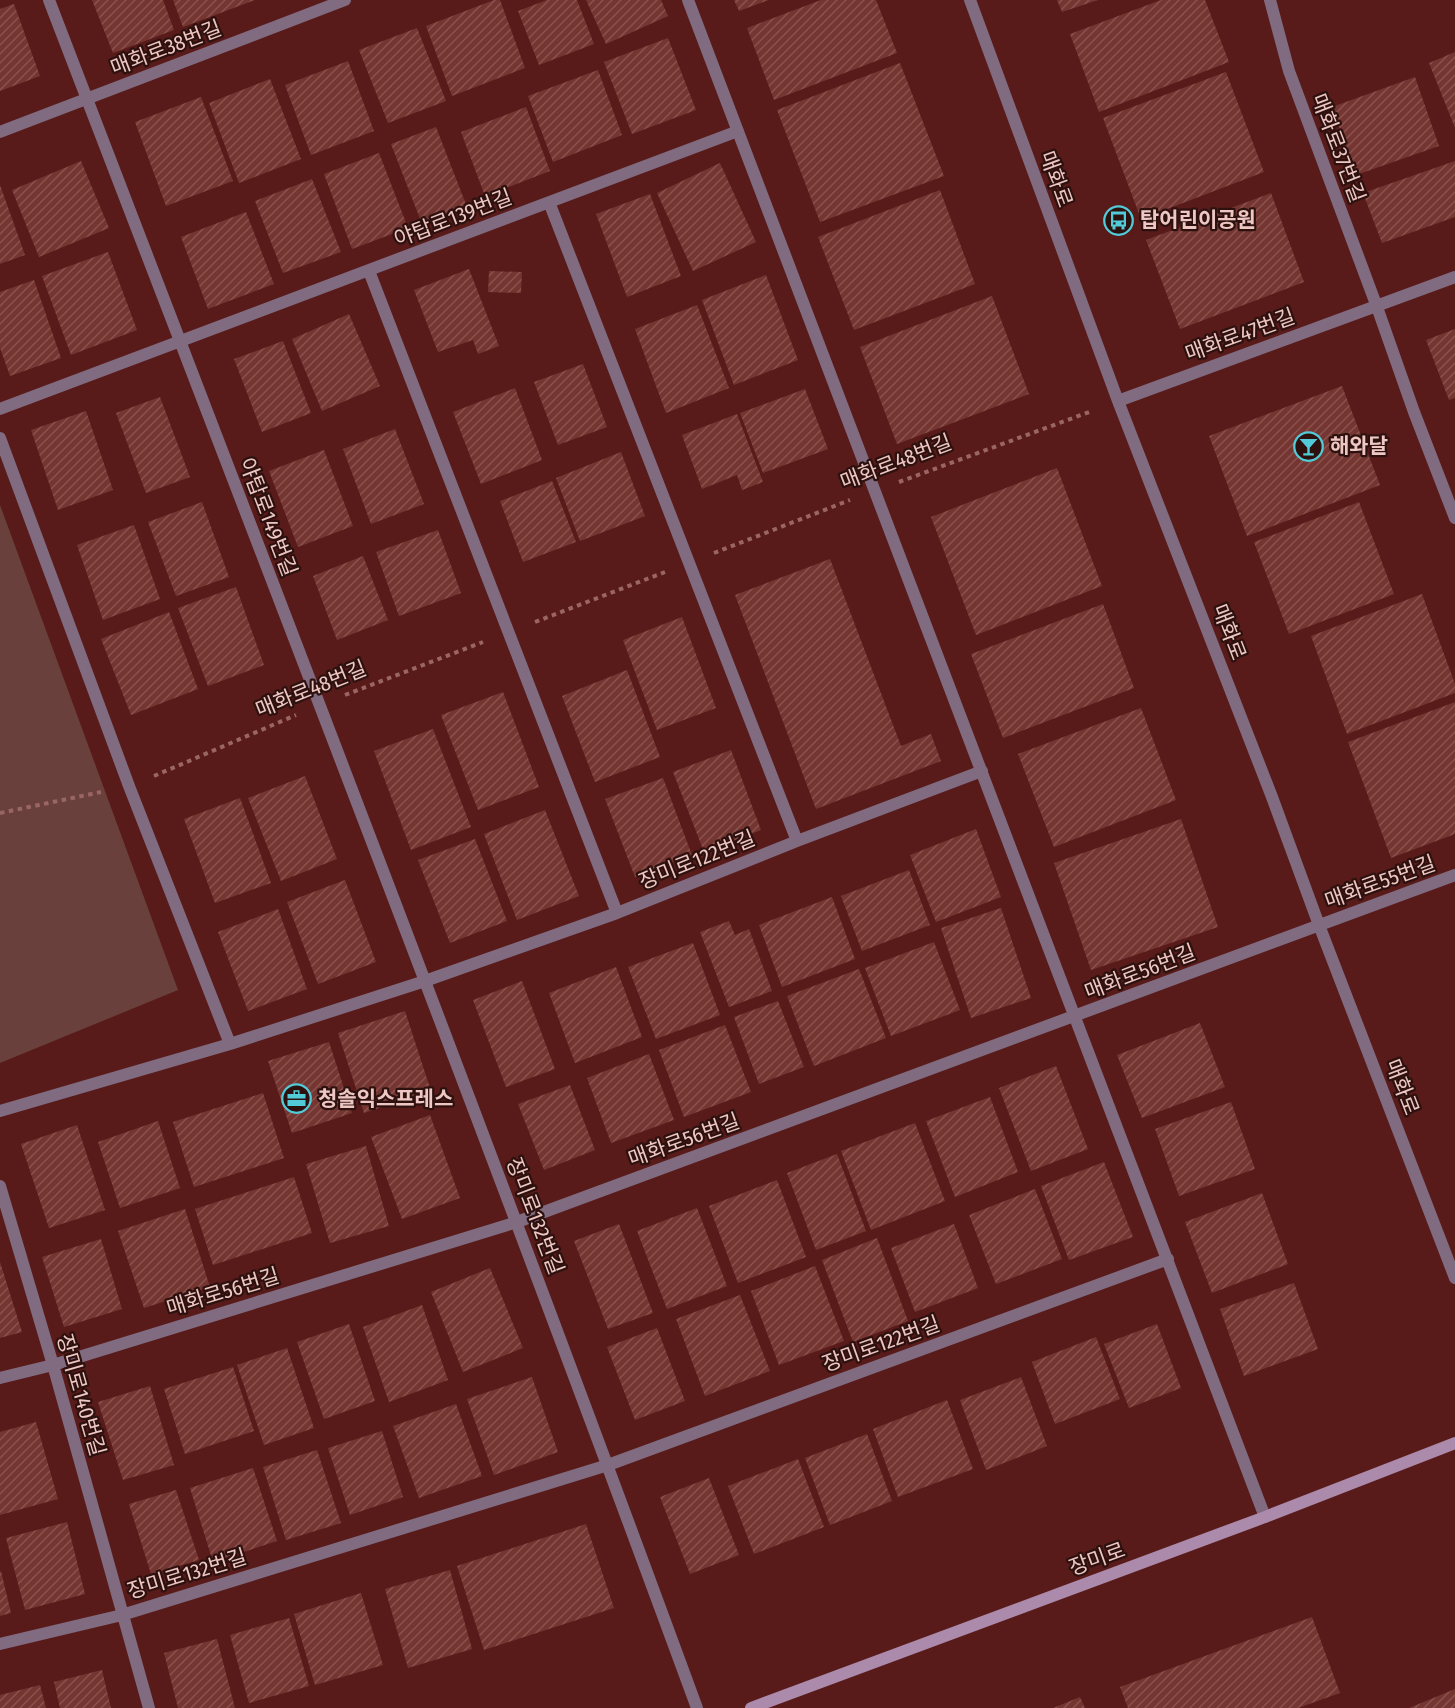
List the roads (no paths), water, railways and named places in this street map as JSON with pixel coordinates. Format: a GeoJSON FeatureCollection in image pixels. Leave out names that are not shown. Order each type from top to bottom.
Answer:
{"type":"FeatureCollection","features":[{"type":"Feature","properties":{"kind":"street","name":"야탑로149번길"},"geometry":{"type":"LineString","coordinates":[[49,0],[182,342],[318,705]]}},
{"type":"Feature","properties":{"kind":"street","name":"매화로38번길"},"geometry":{"type":"LineString","coordinates":[[0,132],[345,0]]}},
{"type":"Feature","properties":{"kind":"street"},"geometry":{"type":"LineString","coordinates":[[688,0],[1265,1517]]}},
{"type":"Feature","properties":{"kind":"street","name":"매화로"},"geometry":{"type":"LineString","coordinates":[[970,0],[1118,401],[1455,1278]]}},
{"type":"Feature","properties":{"kind":"street","name":"매화로37번길"},"geometry":{"type":"LineString","coordinates":[[1270,0],[1289,71],[1377,307]]}},
{"type":"Feature","properties":{"kind":"street","name":"야탑로139번길"},"geometry":{"type":"LineString","coordinates":[[182,342],[738,131]]}},
{"type":"Feature","properties":{"kind":"street"},"geometry":{"type":"LineString","coordinates":[[549,202],[797,841]]}},
{"type":"Feature","properties":{"kind":"street"},"geometry":{"type":"LineString","coordinates":[[369,270],[617,913]]}},
{"type":"Feature","properties":{"kind":"street","name":"매화로47번길"},"geometry":{"type":"LineString","coordinates":[[1118,401],[1455,277]]}},
{"type":"Feature","properties":{"kind":"street"},"geometry":{"type":"LineString","coordinates":[[1377,307],[1455,518]]}},
{"type":"Feature","properties":{"kind":"street"},"geometry":{"type":"LineString","coordinates":[[0,409],[182,342]]}},
{"type":"Feature","properties":{"kind":"street"},"geometry":{"type":"LineString","coordinates":[[0,438],[129,786],[230,1044]]}},
{"type":"Feature","properties":{"kind":"street","name":"장미로132번길"},"geometry":{"type":"LineString","coordinates":[[318,705],[517,1222],[697,1708]]}},
{"type":"Feature","properties":{"kind":"street","name":"장미로122번길"},"geometry":{"type":"LineString","coordinates":[[425,981],[617,913],[797,841],[982,771]]}},
{"type":"Feature","properties":{"kind":"street","name":"매화로55번길"},"geometry":{"type":"LineString","coordinates":[[1319,925],[1455,875]]}},
{"type":"Feature","properties":{"kind":"street","name":"매화로56번길"},"geometry":{"type":"LineString","coordinates":[[0,1378],[53,1365],[517,1222],[1319,925]]}},
{"type":"Feature","properties":{"kind":"street"},"geometry":{"type":"LineString","coordinates":[[0,1111],[230,1044],[425,981]]}},
{"type":"Feature","properties":{"kind":"street","name":"장미로140번길"},"geometry":{"type":"LineString","coordinates":[[0,1186],[53,1365],[149,1708]]}},
{"type":"Feature","properties":{"kind":"street","name":"장미로122번길"},"geometry":{"type":"LineString","coordinates":[[608,1465],[1168,1258]]}},
{"type":"Feature","properties":{"kind":"street","name":"장미로"},"geometry":{"type":"LineString","coordinates":[[752,1708],[1265,1517],[1455,1443]]}},
{"type":"Feature","properties":{"kind":"street","name":"장미로132번길"},"geometry":{"type":"LineString","coordinates":[[122,1615],[608,1465]]}},
{"type":"Feature","properties":{"kind":"street"},"geometry":{"type":"LineString","coordinates":[[0,1644],[122,1615]]}},
{"type":"Feature","properties":{"kind":"place","name":"탑어린이공원"},"geometry":{"type":"Point","coordinates":[1119,220]}},
{"type":"Feature","properties":{"kind":"place","name":"해와달"},"geometry":{"type":"Point","coordinates":[1309,446]}},
{"type":"Feature","properties":{"kind":"place","name":"청솔익스프레스"},"geometry":{"type":"Point","coordinates":[297,1099]}}]}
